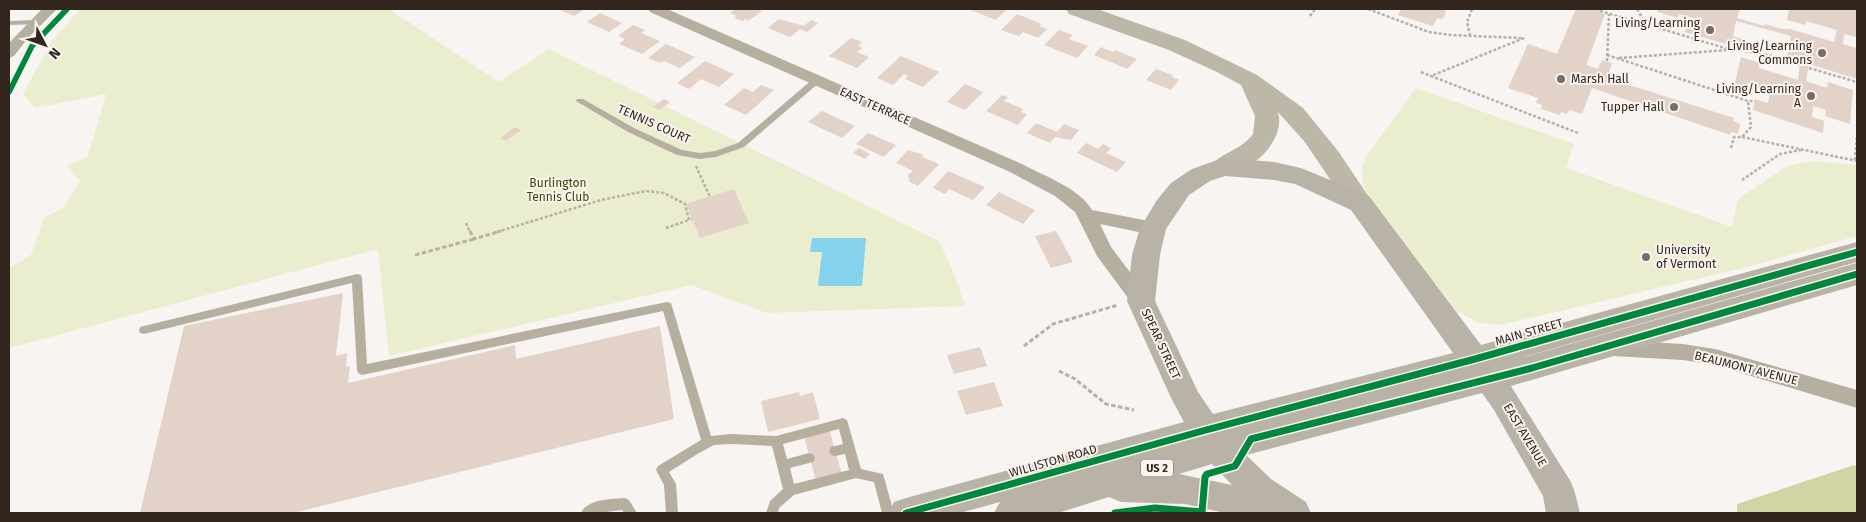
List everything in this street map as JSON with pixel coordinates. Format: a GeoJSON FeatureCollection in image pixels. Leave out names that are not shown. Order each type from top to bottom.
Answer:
{"type":"FeatureCollection","features":[{"type":"Feature","properties":{"kind":"main road","name":"SPEAR STREET"},"geometry":{"type":"LineString","coordinates":[[1092,11],[1184,48],[1232,70],[1250,80],[1294,113],[1483,369]]}},
{"type":"Feature","properties":{"kind":"main road","name":"SPEAR STREET"},"geometry":{"type":"LineString","coordinates":[[1212,439],[1129,303],[1146,255],[1153,228],[1180,189],[1201,175],[1246,156],[1254,150],[1266,134],[1268,118],[1250,80]]}},
{"type":"Feature","properties":{"kind":"main road","name":"SPEAR STREET"},"geometry":{"type":"LineString","coordinates":[[1223,167],[1274,171],[1301,177],[1360,203]]}},
{"type":"Feature","properties":{"kind":"main road","name":"MAIN STREET"},"geometry":{"type":"LineString","coordinates":[[1212,439],[1483,369],[1857,252]]}},
{"type":"Feature","properties":{"kind":"main road","name":"MAIN STREET"},"geometry":{"type":"LineString","coordinates":[[1483,369],[1602,347],[1857,274]]}},
{"type":"Feature","properties":{"kind":"main road","name":"EAST AVENUE"},"geometry":{"type":"LineString","coordinates":[[1483,369],[1566,506]]}},
{"type":"Feature","properties":{"kind":"main road","name":"US 2"},"geometry":{"type":"LineString","coordinates":[[1011,513],[1095,487],[1212,439]]}},
{"type":"Feature","properties":{"kind":"main road","name":"WILLISTON ROAD"},"geometry":{"type":"LineString","coordinates":[[906,513],[1212,439]]}},
{"type":"Feature","properties":{"kind":"main road"},"geometry":{"type":"LineString","coordinates":[[1212,439],[1259,490],[1294,513]]}},
{"type":"Feature","properties":{"kind":"main road"},"geometry":{"type":"LineString","coordinates":[[1095,487],[1153,486],[1186,489],[1288,513]]}},
{"type":"Feature","properties":{"kind":"street"},"geometry":{"type":"LineString","coordinates":[[9,53],[50,9]]}},
{"type":"Feature","properties":{"kind":"street","name":"EAST TERRACE"},"geometry":{"type":"LineString","coordinates":[[655,9],[1031,175],[1061,192],[1074,201],[1087,215],[1129,303]]}},
{"type":"Feature","properties":{"kind":"street"},"geometry":{"type":"LineString","coordinates":[[1087,215],[1130,225],[1153,228]]}},
{"type":"Feature","properties":{"kind":"street","name":"BEAUMONT AVENUE"},"geometry":{"type":"LineString","coordinates":[[1602,347],[1715,357],[1857,399]]}},
{"type":"Feature","properties":{"kind":"lane"},"geometry":{"type":"LineString","coordinates":[[9,23],[36,22]]}},
{"type":"Feature","properties":{"kind":"lane","name":"TENNIS COURT"},"geometry":{"type":"LineString","coordinates":[[580,101],[630,130],[680,153],[700,156],[716,154],[741,145],[817,80]]}},
{"type":"Feature","properties":{"kind":"lane"},"geometry":{"type":"LineString","coordinates":[[144,330],[357,278],[362,370],[667,306],[707,442]]}},
{"type":"Feature","properties":{"kind":"lane"},"geometry":{"type":"LineString","coordinates":[[672,513],[670,484],[662,470],[707,442],[729,439],[760,442],[776,441],[843,423],[856,473]]}},
{"type":"Feature","properties":{"kind":"lane"},"geometry":{"type":"LineString","coordinates":[[776,441],[790,491]]}},
{"type":"Feature","properties":{"kind":"lane"},"geometry":{"type":"LineString","coordinates":[[835,451],[850,448]]}},
{"type":"Feature","properties":{"kind":"lane"},"geometry":{"type":"LineString","coordinates":[[782,465],[809,458]]}},
{"type":"Feature","properties":{"kind":"lane"},"geometry":{"type":"LineString","coordinates":[[772,513],[774,506],[790,491],[856,473],[879,478],[888,513]]}},
{"type":"Feature","properties":{"kind":"lane"},"geometry":{"type":"LineString","coordinates":[[587,513],[594,508],[612,504],[625,504],[631,513]]}},
{"type":"Feature","properties":{"kind":"path"},"geometry":{"type":"LineString","coordinates":[[1310,16],[1315,9]]}},
{"type":"Feature","properties":{"kind":"path"},"geometry":{"type":"LineString","coordinates":[[1368,9],[1429,32],[1524,38],[1431,76]]}},
{"type":"Feature","properties":{"kind":"path"},"geometry":{"type":"LineString","coordinates":[[1470,36],[1466,24],[1472,9]]}},
{"type":"Feature","properties":{"kind":"path"},"geometry":{"type":"LineString","coordinates":[[1638,9],[1646,24]]}},
{"type":"Feature","properties":{"kind":"path"},"geometry":{"type":"LineString","coordinates":[[1600,11],[1733,50],[1768,56],[1800,65]]}},
{"type":"Feature","properties":{"kind":"path"},"geometry":{"type":"LineString","coordinates":[[1607,61],[1610,14]]}},
{"type":"Feature","properties":{"kind":"path"},"geometry":{"type":"LineString","coordinates":[[1617,58],[1733,50]]}},
{"type":"Feature","properties":{"kind":"path"},"geometry":{"type":"LineString","coordinates":[[1607,55],[1748,102],[1755,101]]}},
{"type":"Feature","properties":{"kind":"path"},"geometry":{"type":"LineString","coordinates":[[1809,68],[1857,82]]}},
{"type":"Feature","properties":{"kind":"path"},"geometry":{"type":"LineString","coordinates":[[1421,72],[1578,133]]}},
{"type":"Feature","properties":{"kind":"path"},"geometry":{"type":"LineString","coordinates":[[1742,137],[1751,127],[1748,102]]}},
{"type":"Feature","properties":{"kind":"path"},"geometry":{"type":"LineString","coordinates":[[1730,148],[1734,137],[1742,137],[1856,161],[1857,135]]}},
{"type":"Feature","properties":{"kind":"path"},"geometry":{"type":"LineString","coordinates":[[1742,180],[1780,154],[1804,150]]}},
{"type":"Feature","properties":{"kind":"path"},"geometry":{"type":"LineString","coordinates":[[700,156],[696,166],[710,197]]}},
{"type":"Feature","properties":{"kind":"path"},"geometry":{"type":"LineString","coordinates":[[415,255],[601,200],[646,191],[664,193],[685,204],[691,220],[666,228]]}},
{"type":"Feature","properties":{"kind":"path"},"geometry":{"type":"LineString","coordinates":[[466,224],[474,239]]}},
{"type":"Feature","properties":{"kind":"path"},"geometry":{"type":"LineString","coordinates":[[1024,346],[1053,324],[1129,303]]}},
{"type":"Feature","properties":{"kind":"path"},"geometry":{"type":"LineString","coordinates":[[1059,371],[1075,379],[1106,404],[1134,410]]}},
{"type":"Feature","properties":{"kind":"green space","name":"Burlington Tennis Club"},"geometry":{"type":"Polygon","coordinates":[[[80,9],[389,9],[499,82],[549,49],[939,241],[954,274],[965,306],[767,313],[691,285],[389,356],[378,249],[9,348],[9,268],[31,255],[44,218],[64,207],[80,181],[67,166],[88,156],[106,94],[35,108],[23,94],[52,41],[80,9]]]}},
{"type":"Feature","properties":{"kind":"green space"},"geometry":{"type":"Polygon","coordinates":[[[1416,88],[1574,144],[1566,168],[1732,227],[1738,199],[1787,166],[1812,161],[1857,165],[1857,236],[1747,267],[1501,325],[1479,323],[1455,310],[1375,205],[1363,185],[1362,168],[1367,155],[1416,88]]]}},
{"type":"Feature","properties":{"kind":"green space"},"geometry":{"type":"Polygon","coordinates":[[[1854,465],[1857,467],[1857,513],[1737,513],[1737,504],[1854,465]]]}},
{"type":"Feature","properties":{"kind":"water"},"geometry":{"type":"Polygon","coordinates":[[[812,238],[866,238],[862,286],[818,286],[822,252],[810,252],[812,238]]]}},
{"type":"Feature","properties":{"kind":"building"},"geometry":{"type":"Polygon","coordinates":[[[558,9],[585,9],[574,16],[558,9]]]}},
{"type":"Feature","properties":{"kind":"building"},"geometry":{"type":"Polygon","coordinates":[[[736,9],[757,9],[762,11],[748,21],[745,19],[743,21],[734,18],[737,16],[730,13],[736,9]]]}},
{"type":"Feature","properties":{"kind":"building"},"geometry":{"type":"Polygon","coordinates":[[[968,9],[1003,9],[1006,10],[996,20],[968,9]]]}},
{"type":"Feature","properties":{"kind":"building"},"geometry":{"type":"Polygon","coordinates":[[[1401,9],[1443,9],[1446,11],[1444,17],[1441,19],[1437,18],[1433,26],[1398,15],[1401,9]]]}},
{"type":"Feature","properties":{"kind":"building"},"geometry":{"type":"Polygon","coordinates":[[[1576,9],[1597,9],[1601,10],[1600,13],[1605,14],[1586,65],[1598,69],[1602,60],[1612,63],[1607,78],[1734,118],[1733,121],[1740,124],[1738,134],[1731,132],[1730,135],[1592,88],[1582,114],[1569,110],[1567,114],[1561,112],[1560,115],[1541,109],[1542,105],[1536,103],[1538,98],[1508,88],[1528,44],[1557,54],[1576,9]]]}},
{"type":"Feature","properties":{"kind":"building"},"geometry":{"type":"Polygon","coordinates":[[[1657,9],[1740,9],[1737,18],[1764,26],[1765,24],[1782,29],[1790,29],[1834,42],[1837,30],[1806,21],[1806,25],[1787,20],[1789,9],[1857,9],[1857,37],[1844,34],[1843,44],[1857,48],[1857,79],[1809,64],[1806,81],[1827,88],[1828,82],[1853,90],[1850,124],[1825,116],[1826,110],[1813,106],[1812,117],[1824,121],[1823,133],[1753,110],[1755,99],[1768,103],[1770,92],[1756,87],[1755,93],[1734,87],[1741,57],[1760,63],[1759,68],[1798,80],[1800,62],[1787,57],[1791,36],[1736,21],[1733,36],[1742,39],[1740,48],[1685,32],[1688,22],[1696,24],[1697,19],[1679,14],[1678,18],[1657,12],[1657,9]]]}},
{"type":"Feature","properties":{"kind":"building"},"geometry":{"type":"Polygon","coordinates":[[[600,13],[622,23],[609,32],[587,22],[600,13]]]}},
{"type":"Feature","properties":{"kind":"building"},"geometry":{"type":"Polygon","coordinates":[[[1017,14],[1042,24],[1039,26],[1047,29],[1038,38],[1023,32],[1019,36],[1001,30],[1017,14]]]}},
{"type":"Feature","properties":{"kind":"building"},"geometry":{"type":"Polygon","coordinates":[[[779,19],[804,26],[811,20],[818,23],[807,32],[800,29],[790,37],[768,28],[779,19]]]}},
{"type":"Feature","properties":{"kind":"building"},"geometry":{"type":"Polygon","coordinates":[[[633,25],[645,30],[641,33],[660,41],[642,54],[619,44],[625,39],[618,36],[633,25]]]}},
{"type":"Feature","properties":{"kind":"building"},"geometry":{"type":"Polygon","coordinates":[[[1059,30],[1073,35],[1069,39],[1088,46],[1077,58],[1044,45],[1059,30]]]}},
{"type":"Feature","properties":{"kind":"building"},"geometry":{"type":"Polygon","coordinates":[[[851,38],[862,42],[858,46],[862,48],[857,52],[869,57],[857,68],[829,56],[851,38]]]}},
{"type":"Feature","properties":{"kind":"building"},"geometry":{"type":"Polygon","coordinates":[[[666,44],[695,57],[680,68],[664,61],[660,63],[648,58],[666,44]]]}},
{"type":"Feature","properties":{"kind":"building"},"geometry":{"type":"Polygon","coordinates":[[[1101,47],[1113,52],[1115,50],[1137,59],[1127,69],[1094,55],[1101,47]]]}},
{"type":"Feature","properties":{"kind":"building"},"geometry":{"type":"Polygon","coordinates":[[[901,56],[939,72],[923,87],[905,79],[908,76],[904,74],[893,85],[877,78],[901,56]]]}},
{"type":"Feature","properties":{"kind":"building"},"geometry":{"type":"Polygon","coordinates":[[[705,61],[734,74],[719,87],[701,79],[689,89],[677,83],[705,61]]]}},
{"type":"Feature","properties":{"kind":"building"},"geometry":{"type":"Polygon","coordinates":[[[1156,69],[1173,75],[1172,77],[1179,80],[1171,90],[1146,80],[1156,69]]]}},
{"type":"Feature","properties":{"kind":"building"},"geometry":{"type":"Polygon","coordinates":[[[965,84],[983,92],[965,110],[947,102],[965,84]]]}},
{"type":"Feature","properties":{"kind":"building"},"geometry":{"type":"Polygon","coordinates":[[[761,85],[774,90],[746,115],[724,105],[744,88],[753,92],[761,85]]]}},
{"type":"Feature","properties":{"kind":"building"},"geometry":{"type":"Polygon","coordinates":[[[1002,95],[1008,97],[1004,101],[1023,109],[1021,112],[1027,114],[1018,125],[986,111],[1002,95]]]}},
{"type":"Feature","properties":{"kind":"building"},"geometry":{"type":"Polygon","coordinates":[[[664,99],[670,102],[660,110],[653,107],[664,99]]]}},
{"type":"Feature","properties":{"kind":"building"},"geometry":{"type":"Polygon","coordinates":[[[822,111],[855,126],[842,138],[808,122],[822,111]]]}},
{"type":"Feature","properties":{"kind":"building"},"geometry":{"type":"Polygon","coordinates":[[[1036,123],[1057,132],[1064,124],[1079,130],[1071,140],[1055,137],[1050,143],[1027,133],[1036,123]]]}},
{"type":"Feature","properties":{"kind":"building"},"geometry":{"type":"Polygon","coordinates":[[[515,127],[521,130],[506,141],[500,138],[515,127]]]}},
{"type":"Feature","properties":{"kind":"building"},"geometry":{"type":"Polygon","coordinates":[[[868,133],[896,145],[884,157],[856,144],[868,133]]]}},
{"type":"Feature","properties":{"kind":"building"},"geometry":{"type":"Polygon","coordinates":[[[1086,143],[1098,149],[1103,144],[1111,148],[1106,153],[1126,162],[1117,172],[1077,153],[1086,143]]]}},
{"type":"Feature","properties":{"kind":"building"},"geometry":{"type":"Polygon","coordinates":[[[859,148],[870,154],[865,159],[853,153],[859,148]]]}},
{"type":"Feature","properties":{"kind":"building"},"geometry":{"type":"Polygon","coordinates":[[[908,150],[924,155],[922,157],[939,164],[918,186],[910,182],[908,175],[913,171],[896,163],[908,150]]]}},
{"type":"Feature","properties":{"kind":"building"},"geometry":{"type":"Polygon","coordinates":[[[948,171],[985,187],[973,200],[949,189],[945,194],[933,188],[948,171]]]}},
{"type":"Feature","properties":{"kind":"building"},"geometry":{"type":"Polygon","coordinates":[[[734,189],[749,223],[700,238],[686,204],[734,189]]]}},
{"type":"Feature","properties":{"kind":"building"},"geometry":{"type":"Polygon","coordinates":[[[999,192],[1035,210],[1023,224],[986,205],[999,192]]]}},
{"type":"Feature","properties":{"kind":"building"},"geometry":{"type":"Polygon","coordinates":[[[1056,231],[1073,262],[1051,268],[1035,236],[1056,231]]]}},
{"type":"Feature","properties":{"kind":"building"},"geometry":{"type":"Polygon","coordinates":[[[343,293],[336,356],[347,353],[346,367],[350,366],[348,383],[515,345],[516,359],[660,326],[674,419],[293,513],[140,513],[184,326],[343,293]]]}},
{"type":"Feature","properties":{"kind":"building"},"geometry":{"type":"Polygon","coordinates":[[[980,347],[987,366],[954,374],[947,355],[980,347]]]}},
{"type":"Feature","properties":{"kind":"building"},"geometry":{"type":"Polygon","coordinates":[[[994,382],[1003,406],[966,415],[957,391],[994,382]]]}},
{"type":"Feature","properties":{"kind":"building"},"geometry":{"type":"Polygon","coordinates":[[[799,392],[800,396],[813,392],[820,419],[768,432],[761,401],[799,392]]]}},
{"type":"Feature","properties":{"kind":"building"},"geometry":{"type":"Polygon","coordinates":[[[829,429],[842,474],[816,481],[804,436],[829,429]]]}},
{"type":"Feature","properties":{"kind":"cycle path"},"geometry":{"type":"LineString","coordinates":[[9,92],[32,46],[67,9]]}},
{"type":"Feature","properties":{"kind":"cycle path"},"geometry":{"type":"LineString","coordinates":[[906,513],[1206,430],[1475,359],[1857,252]]}},
{"type":"Feature","properties":{"kind":"cycle path"},"geometry":{"type":"LineString","coordinates":[[1115,513],[1155,508],[1202,512],[1205,477],[1207,474],[1235,466],[1251,439],[1532,368],[1857,274]]}},
{"type":"Feature","properties":{"kind":"place","name":"Living/Learning E"},"geometry":{"type":"Point","coordinates":[1710,30]}},
{"type":"Feature","properties":{"kind":"place","name":"Living/Learning Commons"},"geometry":{"type":"Point","coordinates":[1822,53]}},
{"type":"Feature","properties":{"kind":"place","name":"Marsh Hall"},"geometry":{"type":"Point","coordinates":[1561,79]}},
{"type":"Feature","properties":{"kind":"place","name":"Living/Learning A"},"geometry":{"type":"Point","coordinates":[1811,96]}},
{"type":"Feature","properties":{"kind":"place","name":"Tupper Hall"},"geometry":{"type":"Point","coordinates":[1674,107]}},
{"type":"Feature","properties":{"kind":"place","name":"University of Vermont"},"geometry":{"type":"Point","coordinates":[1646,257]}}]}
